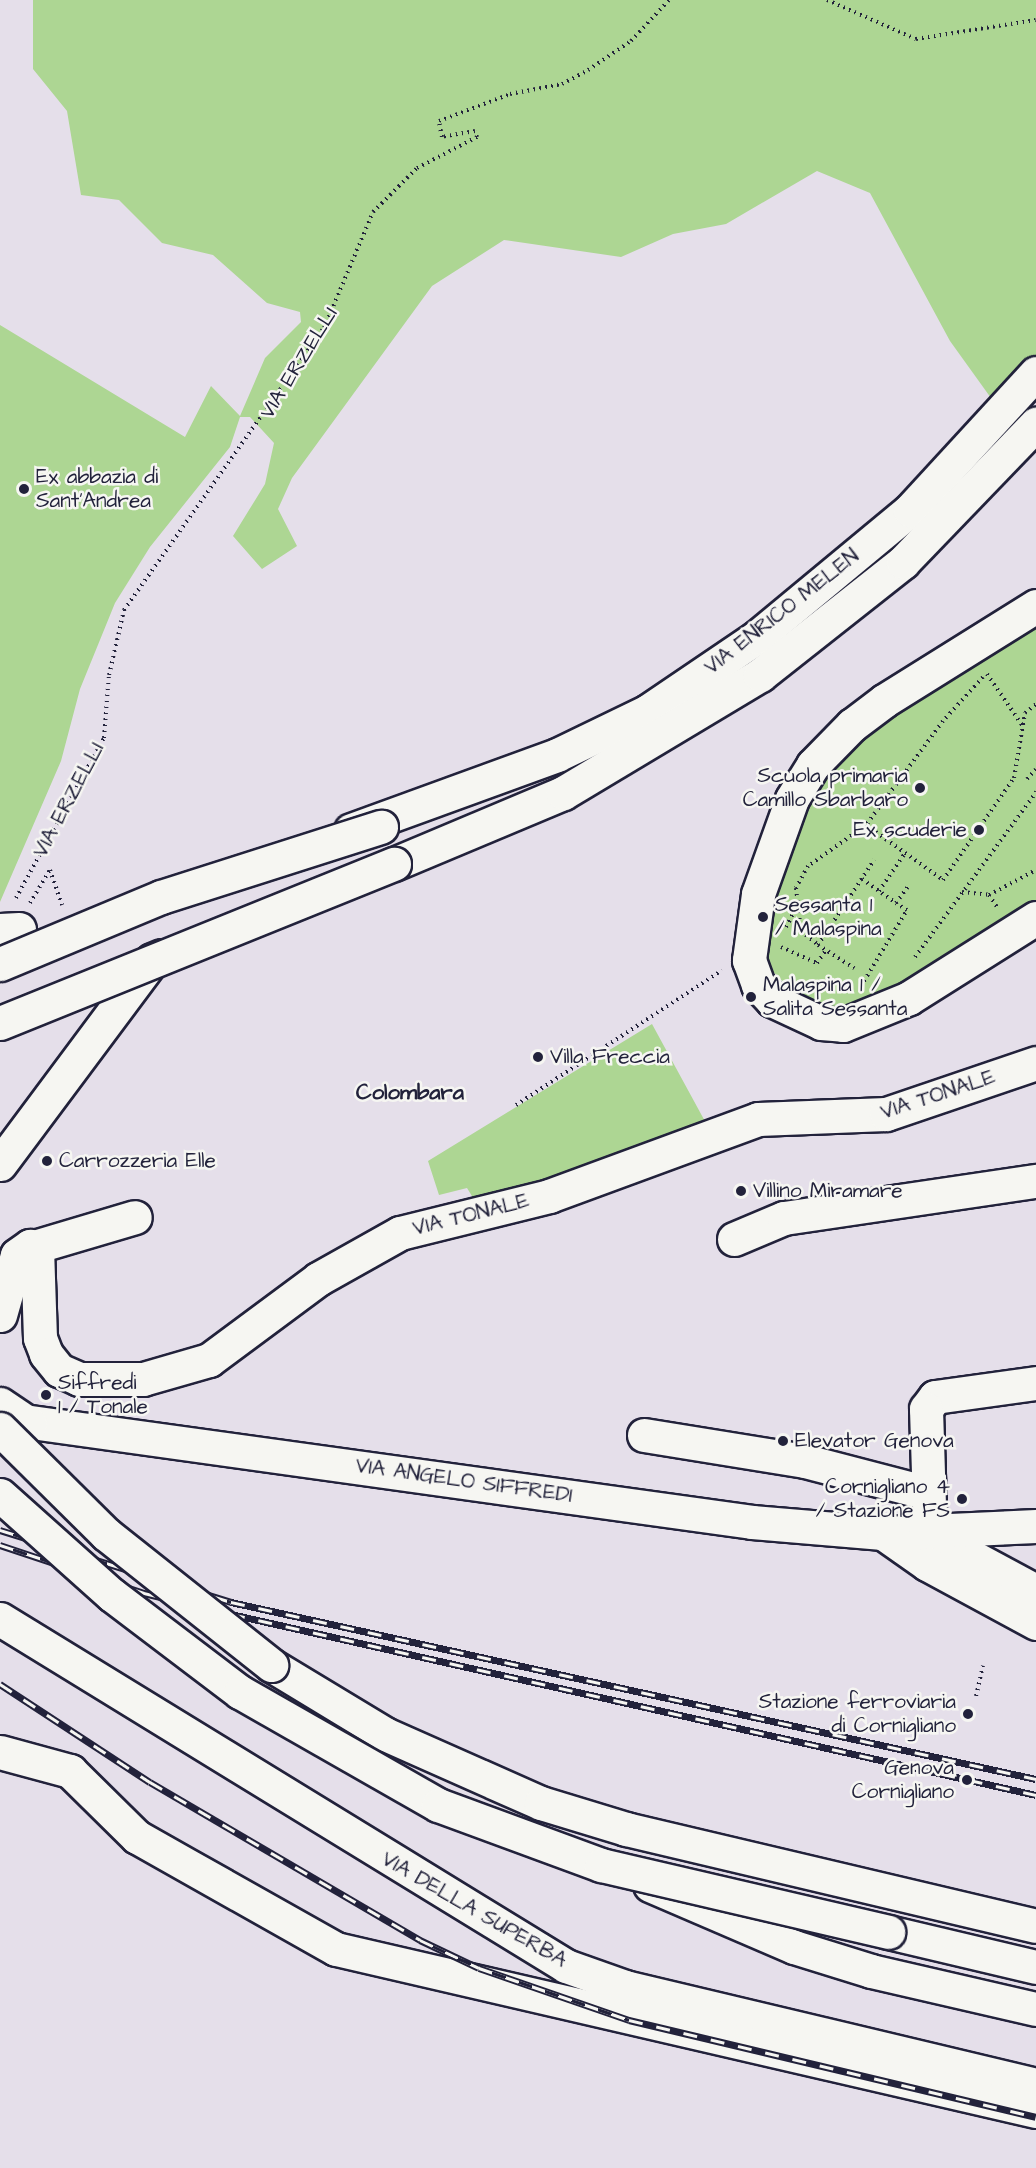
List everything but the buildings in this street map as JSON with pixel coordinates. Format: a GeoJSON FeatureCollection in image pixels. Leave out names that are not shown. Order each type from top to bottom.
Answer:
{"type":"FeatureCollection","features":[{"type":"Feature","properties":{"kind":"main road","name":"VIA ENRICO MELEN"},"geometry":{"type":"LineString","coordinates":[[81,918],[379,821],[557,755],[648,711],[730,655],[910,510],[1036,373]]}},
{"type":"Feature","properties":{"kind":"main road","name":"VIA ENRICO MELEN"},"geometry":{"type":"LineString","coordinates":[[708,705],[806,642],[903,562],[1036,424]]}},
{"type":"Feature","properties":{"kind":"main road"},"geometry":{"type":"LineString","coordinates":[[1036,606],[884,701],[852,725],[813,765],[792,799],[758,894],[739,963],[772,1000],[821,1023],[843,1025],[909,998],[1036,918]]}},
{"type":"Feature","properties":{"kind":"main road"},"geometry":{"type":"LineString","coordinates":[[0,963],[151,900],[381,827],[708,705]]}},
{"type":"Feature","properties":{"kind":"main road"},"geometry":{"type":"LineString","coordinates":[[0,1023],[505,820],[563,793],[708,705]]}},
{"type":"Feature","properties":{"kind":"main road"},"geometry":{"type":"LineString","coordinates":[[0,1164],[152,960],[276,913]]}},
{"type":"Feature","properties":{"kind":"main road"},"geometry":{"type":"LineString","coordinates":[[10,922],[81,918]]}},
{"type":"Feature","properties":{"kind":"main road"},"geometry":{"type":"LineString","coordinates":[[0,963],[81,918]]}},
{"type":"Feature","properties":{"kind":"main road","name":"VIA TONALE"},"geometry":{"type":"LineString","coordinates":[[34,1247],[39,1251],[40,1338],[46,1354],[59,1370],[79,1379],[143,1378],[209,1360],[318,1278],[400,1233],[549,1196],[758,1119],[886,1114],[1036,1063]]}},
{"type":"Feature","properties":{"kind":"main road"},"geometry":{"type":"LineString","coordinates":[[734,1239],[784,1218],[1036,1181]]}},
{"type":"Feature","properties":{"kind":"main road"},"geometry":{"type":"LineString","coordinates":[[0,1315],[18,1255],[34,1247],[135,1217]]}},
{"type":"Feature","properties":{"kind":"main road"},"geometry":{"type":"LineString","coordinates":[[1036,1383],[928,1401],[930,1534],[1036,1591]]}},
{"type":"Feature","properties":{"kind":"main road"},"geometry":{"type":"LineString","coordinates":[[0,1404],[10,1423],[67,1499],[210,1620],[272,1665],[385,1734],[541,1803],[626,1829],[1036,1926]]}},
{"type":"Feature","properties":{"kind":"main road","name":"VIA ANGELO SIFFREDI"},"geometry":{"type":"LineString","coordinates":[[10,1423],[150,1438],[752,1522],[883,1533],[930,1534],[1036,1526]]}},
{"type":"Feature","properties":{"kind":"main road"},"geometry":{"type":"LineString","coordinates":[[644,1435],[805,1461],[928,1493]]}},
{"type":"Feature","properties":{"kind":"main road"},"geometry":{"type":"LineString","coordinates":[[0,1495],[112,1595],[302,1731],[438,1805],[601,1865],[794,1947],[871,1971],[1036,2009]]}},
{"type":"Feature","properties":{"kind":"main road"},"geometry":{"type":"LineString","coordinates":[[883,1533],[927,1564],[1036,1623]]}},
{"type":"Feature","properties":{"kind":"main road","name":"VIA DELLA SUPERBA"},"geometry":{"type":"LineString","coordinates":[[0,1618],[480,1918],[566,1966],[626,1987],[1036,2085]]}},
{"type":"Feature","properties":{"kind":"main road"},"geometry":{"type":"LineString","coordinates":[[0,1752],[70,1771],[137,1838],[336,1949],[1036,2111]]}},
{"type":"Feature","properties":{"kind":"main road"},"geometry":{"type":"LineString","coordinates":[[601,1865],[1036,1967]]}},
{"type":"Feature","properties":{"kind":"path","name":"VIA ERZELLI"},"geometry":{"type":"LineString","coordinates":[[10,922],[104,738],[109,675],[124,610],[324,328],[373,212],[417,168],[477,137],[475,131],[442,137],[439,121],[510,94],[562,84],[588,70],[631,41],[669,0]]}},
{"type":"Feature","properties":{"kind":"path"},"geometry":{"type":"LineString","coordinates":[[827,0],[916,39],[1036,20]]}},
{"type":"Feature","properties":{"kind":"path"},"geometry":{"type":"LineString","coordinates":[[985,676],[1022,726]]}},
{"type":"Feature","properties":{"kind":"path"},"geometry":{"type":"LineString","coordinates":[[782,946],[795,909],[796,888],[808,866],[866,825],[967,693]]}},
{"type":"Feature","properties":{"kind":"path"},"geometry":{"type":"LineString","coordinates":[[866,825],[943,880],[1014,778],[1025,713],[1036,704]]}},
{"type":"Feature","properties":{"kind":"path"},"geometry":{"type":"LineString","coordinates":[[1027,780],[1036,769]]}},
{"type":"Feature","properties":{"kind":"path"},"geometry":{"type":"LineString","coordinates":[[912,960],[1036,792]]}},
{"type":"Feature","properties":{"kind":"path"},"geometry":{"type":"LineString","coordinates":[[879,891],[904,853]]}},
{"type":"Feature","properties":{"kind":"path"},"geometry":{"type":"LineString","coordinates":[[818,945],[874,860]]}},
{"type":"Feature","properties":{"kind":"path"},"geometry":{"type":"LineString","coordinates":[[961,892],[989,895],[1036,870]]}},
{"type":"Feature","properties":{"kind":"path"},"geometry":{"type":"LineString","coordinates":[[858,992],[907,910],[862,879]]}},
{"type":"Feature","properties":{"kind":"path"},"geometry":{"type":"LineString","coordinates":[[896,903],[909,885]]}},
{"type":"Feature","properties":{"kind":"path"},"geometry":{"type":"LineString","coordinates":[[795,909],[801,931],[854,968]]}},
{"type":"Feature","properties":{"kind":"path"},"geometry":{"type":"LineString","coordinates":[[516,1105],[739,963],[782,946],[817,963],[826,950]]}},
{"type":"Feature","properties":{"kind":"path"},"geometry":{"type":"LineString","coordinates":[[976,1695],[983,1666]]}},
{"type":"Feature","properties":{"kind":"green space"},"geometry":{"type":"Polygon","coordinates":[[[33,0],[1036,0],[1036,360],[996,405],[950,341],[870,193],[817,171],[726,224],[673,234],[621,257],[504,240],[432,286],[292,478],[278,509],[297,546],[262,569],[233,536],[265,484],[274,443],[250,417],[240,417],[230,447],[150,547],[115,603],[80,689],[61,761],[0,902],[0,325],[185,437],[211,386],[240,416],[265,358],[301,322],[300,312],[267,303],[213,255],[162,243],[119,200],[81,195],[67,111],[33,69],[33,0]]]}},
{"type":"Feature","properties":{"kind":"green space"},"geometry":{"type":"Polygon","coordinates":[[[1036,617],[1036,904],[888,997],[842,1012],[804,1002],[770,969],[767,947],[783,866],[807,808],[829,774],[891,708],[1036,617]]]}},
{"type":"Feature","properties":{"kind":"green space"},"geometry":{"type":"Polygon","coordinates":[[[652,1024],[707,1125],[544,1189],[475,1201],[467,1188],[439,1195],[428,1161],[652,1024]]]}},
{"type":"Feature","properties":{"kind":"railway"},"geometry":{"type":"LineString","coordinates":[[0,1530],[231,1602],[1036,1779]]}},
{"type":"Feature","properties":{"kind":"railway"},"geometry":{"type":"LineString","coordinates":[[0,1545],[144,1593],[231,1614],[1036,1795]]}},
{"type":"Feature","properties":{"kind":"railway"},"geometry":{"type":"LineString","coordinates":[[0,1684],[150,1782],[420,1940],[479,1968],[629,2020],[1036,2117]]}},
{"type":"Feature","properties":{"kind":"place","name":"Ex abbazia di Sant'Andrea"},"geometry":{"type":"Point","coordinates":[24,489]}},
{"type":"Feature","properties":{"kind":"place","name":"Scuola primaria Camillo Sbarbaro"},"geometry":{"type":"Point","coordinates":[920,788]}},
{"type":"Feature","properties":{"kind":"place","name":"Ex scuderie"},"geometry":{"type":"Point","coordinates":[979,830]}},
{"type":"Feature","properties":{"kind":"place","name":"Sessanta 1 / Malaspina"},"geometry":{"type":"Point","coordinates":[763,917]}},
{"type":"Feature","properties":{"kind":"place","name":"Malaspina 1 / Salita Sessanta"},"geometry":{"type":"Point","coordinates":[751,997]}},
{"type":"Feature","properties":{"kind":"place","name":"Villa Freccia"},"geometry":{"type":"Point","coordinates":[538,1057]}},
{"type":"Feature","properties":{"kind":"place","name":"Carrozzeria Elle"},"geometry":{"type":"Point","coordinates":[47,1161]}},
{"type":"Feature","properties":{"kind":"place","name":"Villino Miramare"},"geometry":{"type":"Point","coordinates":[741,1191]}},
{"type":"Feature","properties":{"kind":"place","name":"Siffredi 1 / Tonale"},"geometry":{"type":"Point","coordinates":[46,1395]}},
{"type":"Feature","properties":{"kind":"place","name":"Elevator Genova"},"geometry":{"type":"Point","coordinates":[783,1441]}},
{"type":"Feature","properties":{"kind":"place","name":"Cornigliano 4 / Stazione FS"},"geometry":{"type":"Point","coordinates":[962,1499]}},
{"type":"Feature","properties":{"kind":"place","name":"Stazione ferroviaria di Cornigliano"},"geometry":{"type":"Point","coordinates":[968,1714]}},
{"type":"Feature","properties":{"kind":"place","name":"Genova Cornigliano"},"geometry":{"type":"Point","coordinates":[967,1780]}},
{"type":"Feature","properties":{"kind":"district","name":"Colombara"},"geometry":{"type":"Point","coordinates":[410,1093]}}]}
